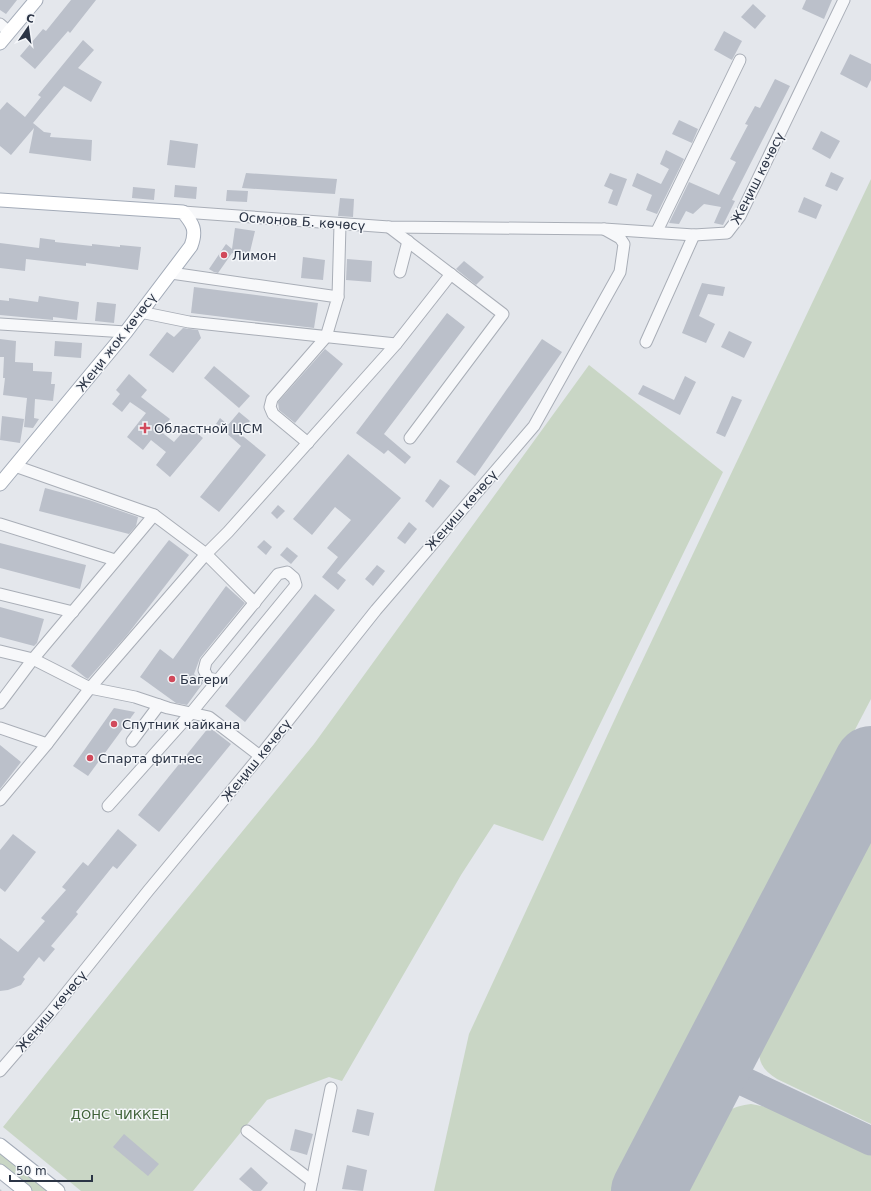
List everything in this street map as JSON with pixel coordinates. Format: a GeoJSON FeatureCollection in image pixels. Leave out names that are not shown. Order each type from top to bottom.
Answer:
{"type":"FeatureCollection","features":[{"type":"Feature","properties":{"kind":"main road"},"geometry":{"type":"LineString","coordinates":[[0,44],[5,28],[36,0]]}},
{"type":"Feature","properties":{"kind":"main road","name":"Осмонов Б. көчөсү"},"geometry":{"type":"LineString","coordinates":[[0,200],[183,212]]}},
{"type":"Feature","properties":{"kind":"main road","name":"Жеңи жок көчөсү"},"geometry":{"type":"LineString","coordinates":[[0,484],[126,332],[191,246],[194,236],[192,223],[183,212]]}},
{"type":"Feature","properties":{"kind":"main road"},"geometry":{"type":"LineString","coordinates":[[0,1145],[58,1191]]}},
{"type":"Feature","properties":{"kind":"main road"},"geometry":{"type":"LineString","coordinates":[[0,1171],[25,1191]]}},
{"type":"Feature","properties":{"kind":"street","name":"Жеңиш көчөсү"},"geometry":{"type":"LineString","coordinates":[[604,229],[657,231],[694,235],[727,233],[733,227],[844,0]]}},
{"type":"Feature","properties":{"kind":"street"},"geometry":{"type":"LineString","coordinates":[[657,231],[740,60]]}},
{"type":"Feature","properties":{"kind":"street","name":"Осмонов Б. көчөсү"},"geometry":{"type":"LineString","coordinates":[[183,212],[340,225],[389,227],[604,229]]}},
{"type":"Feature","properties":{"kind":"street"},"geometry":{"type":"LineString","coordinates":[[308,443],[273,414],[270,407],[272,399],[326,337],[338,297],[340,225]]}},
{"type":"Feature","properties":{"kind":"street"},"geometry":{"type":"LineString","coordinates":[[389,227],[503,314],[410,438]]}},
{"type":"Feature","properties":{"kind":"street","name":"Жеңиш көчөсү"},"geometry":{"type":"LineString","coordinates":[[0,1071],[51,1012],[143,897],[260,756],[376,610],[534,426],[620,272],[624,244],[620,238],[604,229]]}},
{"type":"Feature","properties":{"kind":"street"},"geometry":{"type":"LineString","coordinates":[[646,342],[694,235]]}},
{"type":"Feature","properties":{"kind":"street"},"geometry":{"type":"LineString","coordinates":[[400,272],[408,241]]}},
{"type":"Feature","properties":{"kind":"street"},"geometry":{"type":"LineString","coordinates":[[171,273],[338,297]]}},
{"type":"Feature","properties":{"kind":"street"},"geometry":{"type":"LineString","coordinates":[[0,800],[47,744],[90,688],[206,554],[228,532],[396,344],[451,274]]}},
{"type":"Feature","properties":{"kind":"street"},"geometry":{"type":"LineString","coordinates":[[140,312],[189,322],[396,344]]}},
{"type":"Feature","properties":{"kind":"street"},"geometry":{"type":"LineString","coordinates":[[0,324],[126,332]]}},
{"type":"Feature","properties":{"kind":"street"},"geometry":{"type":"LineString","coordinates":[[15,466],[154,515],[206,554],[255,603]]}},
{"type":"Feature","properties":{"kind":"street"},"geometry":{"type":"LineString","coordinates":[[0,703],[33,659],[154,515]]}},
{"type":"Feature","properties":{"kind":"street"},"geometry":{"type":"LineString","coordinates":[[0,524],[115,560]]}},
{"type":"Feature","properties":{"kind":"street"},"geometry":{"type":"LineString","coordinates":[[108,806],[191,713],[296,585],[294,578],[287,572],[278,574],[206,662],[204,670],[208,678],[218,680]]}},
{"type":"Feature","properties":{"kind":"street"},"geometry":{"type":"LineString","coordinates":[[0,594],[73,612]]}},
{"type":"Feature","properties":{"kind":"street"},"geometry":{"type":"LineString","coordinates":[[0,651],[33,659],[90,688],[135,697],[159,705],[209,717],[260,756]]}},
{"type":"Feature","properties":{"kind":"street"},"geometry":{"type":"LineString","coordinates":[[132,741],[159,705]]}},
{"type":"Feature","properties":{"kind":"street"},"geometry":{"type":"LineString","coordinates":[[0,728],[47,744]]}},
{"type":"Feature","properties":{"kind":"street"},"geometry":{"type":"LineString","coordinates":[[247,1131],[311,1186],[331,1088]]}},
{"type":"Feature","properties":{"kind":"green space"},"geometry":{"type":"Polygon","coordinates":[[[871,179],[871,699],[614,1191],[434,1191],[469,1034],[626,695],[871,179]]]}},
{"type":"Feature","properties":{"kind":"green space"},"geometry":{"type":"Polygon","coordinates":[[[589,365],[723,472],[543,841],[494,824],[461,875],[342,1081],[329,1077],[267,1100],[193,1191],[81,1191],[3,1127],[145,950],[314,744],[589,365]]]}},
{"type":"Feature","properties":{"kind":"green space"},"geometry":{"type":"Polygon","coordinates":[[[871,827],[871,1124],[777,1079],[762,1065],[759,1055],[763,1035],[871,827]]]}},
{"type":"Feature","properties":{"kind":"green space"},"geometry":{"type":"Polygon","coordinates":[[[751,1104],[776,1109],[871,1155],[871,1191],[683,1191],[702,1149],[722,1117],[732,1109],[751,1104]]]}},
{"type":"Feature","properties":{"kind":"green space"},"geometry":{"type":"Polygon","coordinates":[[[0,1150],[50,1191],[33,1191],[0,1164],[0,1150]]]}},
{"type":"Feature","properties":{"kind":"building"},"geometry":{"type":"Polygon","coordinates":[[[0,0],[17,0],[6,14],[0,10],[0,0]]]}},
{"type":"Feature","properties":{"kind":"building"},"geometry":{"type":"Polygon","coordinates":[[[71,0],[96,0],[70,33],[68,31],[35,69],[20,56],[43,29],[46,31],[71,0]]]}},
{"type":"Feature","properties":{"kind":"building"},"geometry":{"type":"Polygon","coordinates":[[[806,0],[832,0],[824,19],[802,9],[806,0]]]}},
{"type":"Feature","properties":{"kind":"building"},"geometry":{"type":"Polygon","coordinates":[[[753,4],[766,16],[755,29],[741,17],[753,4]]]}},
{"type":"Feature","properties":{"kind":"building"},"geometry":{"type":"Polygon","coordinates":[[[724,31],[742,41],[732,60],[714,50],[724,31]]]}},
{"type":"Feature","properties":{"kind":"building"},"geometry":{"type":"Polygon","coordinates":[[[83,40],[94,50],[78,68],[102,82],[91,102],[64,86],[33,123],[44,132],[51,133],[50,137],[92,140],[91,161],[29,153],[34,128],[11,155],[0,146],[0,110],[7,102],[25,117],[41,97],[38,95],[83,40]]]}},
{"type":"Feature","properties":{"kind":"building"},"geometry":{"type":"Polygon","coordinates":[[[850,54],[871,64],[871,80],[867,88],[840,74],[850,54]]]}},
{"type":"Feature","properties":{"kind":"building"},"geometry":{"type":"Polygon","coordinates":[[[775,79],[790,86],[732,200],[735,201],[723,225],[714,223],[721,207],[704,204],[693,214],[686,211],[679,224],[669,223],[689,182],[719,195],[736,162],[730,159],[748,125],[745,124],[755,106],[760,108],[775,79]]]}},
{"type":"Feature","properties":{"kind":"building"},"geometry":{"type":"Polygon","coordinates":[[[679,120],[698,129],[692,143],[672,134],[679,120]]]}},
{"type":"Feature","properties":{"kind":"building"},"geometry":{"type":"Polygon","coordinates":[[[821,131],[840,141],[830,159],[812,149],[821,131]]]}},
{"type":"Feature","properties":{"kind":"building"},"geometry":{"type":"Polygon","coordinates":[[[170,140],[198,144],[195,168],[167,165],[170,140]]]}},
{"type":"Feature","properties":{"kind":"building"},"geometry":{"type":"Polygon","coordinates":[[[666,150],[684,159],[657,214],[646,210],[652,195],[632,186],[637,173],[661,184],[669,169],[660,164],[666,150]]]}},
{"type":"Feature","properties":{"kind":"building"},"geometry":{"type":"Polygon","coordinates":[[[831,172],[844,178],[837,191],[825,186],[831,172]]]}},
{"type":"Feature","properties":{"kind":"building"},"geometry":{"type":"Polygon","coordinates":[[[246,173],[337,179],[335,194],[242,188],[246,173]]]}},
{"type":"Feature","properties":{"kind":"building"},"geometry":{"type":"Polygon","coordinates":[[[610,173],[627,179],[617,206],[608,203],[613,190],[604,186],[610,173]]]}},
{"type":"Feature","properties":{"kind":"building"},"geometry":{"type":"Polygon","coordinates":[[[175,185],[197,187],[196,199],[174,197],[175,185]]]}},
{"type":"Feature","properties":{"kind":"building"},"geometry":{"type":"Polygon","coordinates":[[[133,187],[155,189],[154,200],[132,198],[133,187]]]}},
{"type":"Feature","properties":{"kind":"building"},"geometry":{"type":"Polygon","coordinates":[[[227,190],[248,191],[247,202],[226,201],[227,190]]]}},
{"type":"Feature","properties":{"kind":"building"},"geometry":{"type":"Polygon","coordinates":[[[804,197],[822,205],[816,219],[798,212],[804,197]]]}},
{"type":"Feature","properties":{"kind":"building"},"geometry":{"type":"Polygon","coordinates":[[[340,198],[354,199],[353,217],[338,216],[340,198]]]}},
{"type":"Feature","properties":{"kind":"building"},"geometry":{"type":"Polygon","coordinates":[[[235,228],[255,231],[249,256],[232,253],[218,273],[214,272],[209,269],[226,244],[232,249],[235,228]]]}},
{"type":"Feature","properties":{"kind":"building"},"geometry":{"type":"Polygon","coordinates":[[[40,238],[55,240],[55,242],[92,246],[92,244],[120,247],[120,245],[141,247],[138,270],[86,263],[86,266],[26,259],[25,271],[0,268],[0,243],[39,248],[40,238]]]}},
{"type":"Feature","properties":{"kind":"building"},"geometry":{"type":"Polygon","coordinates":[[[303,257],[325,260],[323,280],[301,278],[303,257]]]}},
{"type":"Feature","properties":{"kind":"building"},"geometry":{"type":"Polygon","coordinates":[[[347,259],[372,261],[371,282],[346,280],[347,259]]]}},
{"type":"Feature","properties":{"kind":"building"},"geometry":{"type":"Polygon","coordinates":[[[464,261],[484,277],[476,285],[456,269],[464,261]]]}},
{"type":"Feature","properties":{"kind":"building"},"geometry":{"type":"Polygon","coordinates":[[[702,283],[725,287],[723,296],[708,294],[699,316],[715,324],[706,343],[682,333],[702,283]]]}},
{"type":"Feature","properties":{"kind":"building"},"geometry":{"type":"Polygon","coordinates":[[[194,287],[318,303],[314,328],[191,313],[194,287]]]}},
{"type":"Feature","properties":{"kind":"building"},"geometry":{"type":"Polygon","coordinates":[[[39,296],[79,302],[77,320],[53,317],[53,320],[0,315],[0,300],[9,301],[9,298],[38,302],[39,296]]]}},
{"type":"Feature","properties":{"kind":"building"},"geometry":{"type":"Polygon","coordinates":[[[97,302],[116,304],[114,323],[95,321],[97,302]]]}},
{"type":"Feature","properties":{"kind":"building"},"geometry":{"type":"Polygon","coordinates":[[[447,313],[465,327],[384,434],[411,457],[405,464],[388,450],[384,454],[356,433],[447,313]]]}},
{"type":"Feature","properties":{"kind":"building"},"geometry":{"type":"Polygon","coordinates":[[[183,328],[198,330],[201,338],[173,373],[149,355],[167,332],[174,337],[183,328]]]}},
{"type":"Feature","properties":{"kind":"building"},"geometry":{"type":"Polygon","coordinates":[[[729,331],[752,342],[744,358],[721,347],[729,331]]]}},
{"type":"Feature","properties":{"kind":"building"},"geometry":{"type":"Polygon","coordinates":[[[0,339],[16,341],[15,362],[33,363],[33,371],[52,372],[51,384],[55,384],[53,401],[35,399],[34,418],[39,419],[33,428],[24,427],[27,398],[3,395],[5,378],[3,378],[4,357],[0,357],[0,339]]]}},
{"type":"Feature","properties":{"kind":"building"},"geometry":{"type":"Polygon","coordinates":[[[542,339],[562,352],[475,476],[456,462],[542,339]]]}},
{"type":"Feature","properties":{"kind":"building"},"geometry":{"type":"Polygon","coordinates":[[[55,341],[82,343],[81,358],[54,356],[55,341]]]}},
{"type":"Feature","properties":{"kind":"building"},"geometry":{"type":"Polygon","coordinates":[[[325,349],[343,364],[295,423],[279,410],[278,402],[325,349]]]}},
{"type":"Feature","properties":{"kind":"building"},"geometry":{"type":"Polygon","coordinates":[[[214,366],[250,396],[239,408],[204,378],[214,366]]]}},
{"type":"Feature","properties":{"kind":"building"},"geometry":{"type":"Polygon","coordinates":[[[129,374],[147,390],[141,397],[170,419],[160,431],[174,442],[188,426],[203,438],[170,477],[156,465],[166,452],[151,440],[143,450],[127,437],[146,413],[130,402],[122,412],[112,404],[120,394],[116,390],[129,374]]]}},
{"type":"Feature","properties":{"kind":"building"},"geometry":{"type":"Polygon","coordinates":[[[685,376],[696,382],[680,415],[638,394],[643,385],[674,400],[685,376]]]}},
{"type":"Feature","properties":{"kind":"building"},"geometry":{"type":"Polygon","coordinates":[[[732,396],[742,400],[725,437],[716,433],[732,396]]]}},
{"type":"Feature","properties":{"kind":"building"},"geometry":{"type":"Polygon","coordinates":[[[239,412],[250,421],[239,433],[266,455],[219,512],[200,497],[241,446],[216,424],[220,418],[228,425],[239,412]]]}},
{"type":"Feature","properties":{"kind":"building"},"geometry":{"type":"Polygon","coordinates":[[[2,416],[24,419],[20,443],[0,440],[2,416]]]}},
{"type":"Feature","properties":{"kind":"building"},"geometry":{"type":"Polygon","coordinates":[[[348,454],[401,498],[337,573],[346,580],[338,590],[322,577],[338,557],[327,548],[351,520],[335,507],[312,535],[293,519],[348,454]]]}},
{"type":"Feature","properties":{"kind":"building"},"geometry":{"type":"Polygon","coordinates":[[[440,479],[450,486],[433,508],[425,501],[440,479]]]}},
{"type":"Feature","properties":{"kind":"building"},"geometry":{"type":"Polygon","coordinates":[[[45,488],[89,500],[138,517],[136,526],[129,534],[39,511],[45,488]]]}},
{"type":"Feature","properties":{"kind":"building"},"geometry":{"type":"Polygon","coordinates":[[[278,505],[285,511],[277,519],[271,513],[278,505]]]}},
{"type":"Feature","properties":{"kind":"building"},"geometry":{"type":"Polygon","coordinates":[[[409,522],[417,529],[405,544],[397,538],[409,522]]]}},
{"type":"Feature","properties":{"kind":"building"},"geometry":{"type":"Polygon","coordinates":[[[169,540],[189,555],[127,635],[88,679],[86,678],[71,666],[169,540]]]}},
{"type":"Feature","properties":{"kind":"building"},"geometry":{"type":"Polygon","coordinates":[[[264,540],[272,547],[266,555],[257,547],[264,540]]]}},
{"type":"Feature","properties":{"kind":"building"},"geometry":{"type":"Polygon","coordinates":[[[0,543],[86,565],[80,589],[0,568],[0,543]]]}},
{"type":"Feature","properties":{"kind":"building"},"geometry":{"type":"Polygon","coordinates":[[[287,547],[298,556],[291,564],[280,555],[287,547]]]}},
{"type":"Feature","properties":{"kind":"building"},"geometry":{"type":"Polygon","coordinates":[[[377,565],[385,571],[373,586],[365,579],[377,565]]]}},
{"type":"Feature","properties":{"kind":"building"},"geometry":{"type":"Polygon","coordinates":[[[226,586],[245,603],[200,658],[194,674],[203,683],[187,705],[176,703],[140,677],[160,649],[173,659],[226,586]]]}},
{"type":"Feature","properties":{"kind":"building"},"geometry":{"type":"Polygon","coordinates":[[[315,594],[335,610],[245,722],[225,706],[315,594]]]}},
{"type":"Feature","properties":{"kind":"building"},"geometry":{"type":"Polygon","coordinates":[[[0,607],[44,619],[37,643],[34,646],[0,637],[0,607]]]}},
{"type":"Feature","properties":{"kind":"building"},"geometry":{"type":"Polygon","coordinates":[[[114,708],[135,712],[88,776],[73,766],[114,708]]]}},
{"type":"Feature","properties":{"kind":"building"},"geometry":{"type":"Polygon","coordinates":[[[209,727],[231,744],[159,832],[138,815],[209,727]]]}},
{"type":"Feature","properties":{"kind":"building"},"geometry":{"type":"Polygon","coordinates":[[[0,745],[21,762],[0,789],[0,745]]]}},
{"type":"Feature","properties":{"kind":"building"},"geometry":{"type":"Polygon","coordinates":[[[118,829],[137,845],[117,869],[113,866],[76,912],[78,914],[51,946],[55,949],[44,962],[39,957],[23,977],[25,979],[21,985],[8,990],[0,991],[0,938],[18,952],[45,921],[41,918],[66,890],[62,887],[83,862],[88,866],[118,829]]]}},
{"type":"Feature","properties":{"kind":"building"},"geometry":{"type":"Polygon","coordinates":[[[13,834],[36,852],[5,892],[0,888],[0,850],[13,834]]]}},
{"type":"Feature","properties":{"kind":"building"},"geometry":{"type":"Polygon","coordinates":[[[357,1109],[374,1113],[369,1136],[352,1132],[357,1109]]]}},
{"type":"Feature","properties":{"kind":"building"},"geometry":{"type":"Polygon","coordinates":[[[295,1129],[313,1134],[307,1155],[290,1150],[295,1129]]]}},
{"type":"Feature","properties":{"kind":"building","name":"ДОНС ЧИККЕН"},"geometry":{"type":"Polygon","coordinates":[[[124,1134],[159,1164],[148,1176],[113,1147],[124,1134]]]}},
{"type":"Feature","properties":{"kind":"building"},"geometry":{"type":"Polygon","coordinates":[[[347,1165],[367,1170],[363,1191],[342,1189],[347,1165]]]}},
{"type":"Feature","properties":{"kind":"building"},"geometry":{"type":"Polygon","coordinates":[[[251,1167],[268,1183],[261,1191],[253,1191],[239,1179],[251,1167]]]}},
{"type":"Feature","properties":{"kind":"taxiway"},"geometry":{"type":"LineString","coordinates":[[713,1067],[871,1141]]}},
{"type":"Feature","properties":{"kind":"runway"},"geometry":{"type":"LineString","coordinates":[[648,1191],[871,763]]}},
{"type":"Feature","properties":{"kind":"place","name":"Лимон"},"geometry":{"type":"Point","coordinates":[224,255]}},
{"type":"Feature","properties":{"kind":"place","name":"Областной ЦСМ"},"geometry":{"type":"Point","coordinates":[145,428]}},
{"type":"Feature","properties":{"kind":"place","name":"Багери"},"geometry":{"type":"Point","coordinates":[172,679]}},
{"type":"Feature","properties":{"kind":"place","name":"Спутник чайкана"},"geometry":{"type":"Point","coordinates":[114,724]}},
{"type":"Feature","properties":{"kind":"place","name":"Спарта фитнес"},"geometry":{"type":"Point","coordinates":[90,758]}}]}
